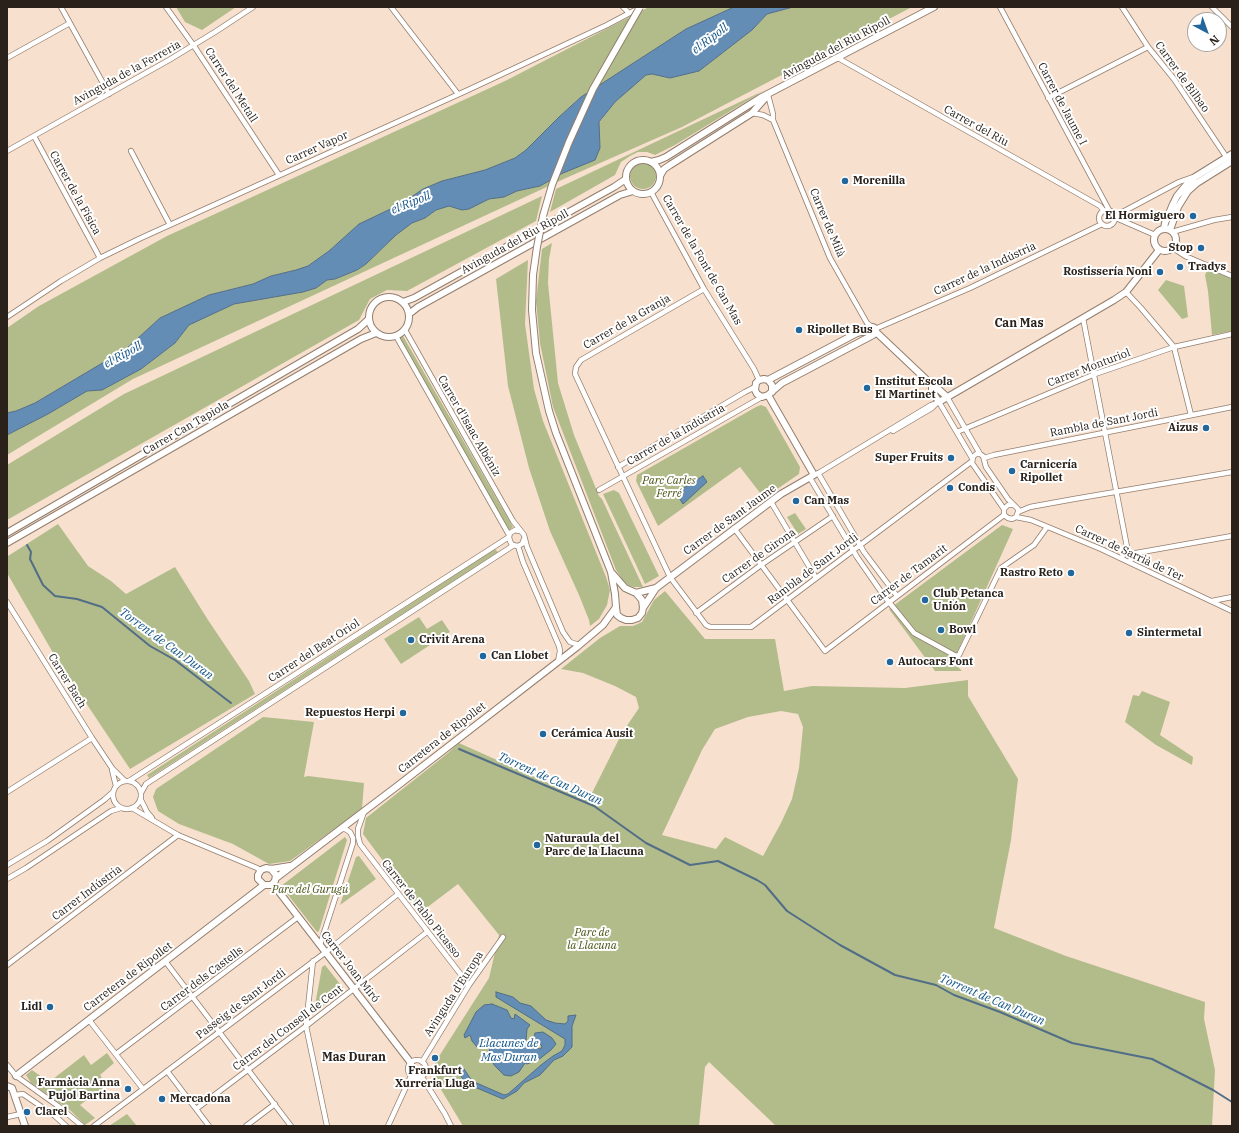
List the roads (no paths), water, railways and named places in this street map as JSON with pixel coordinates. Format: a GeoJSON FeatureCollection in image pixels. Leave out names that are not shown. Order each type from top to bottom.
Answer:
{"type":"FeatureCollection","features":[{"type":"Feature","properties":{"kind":"street"},"geometry":{"type":"LineString","coordinates":[[61,7],[109,94]]}},
{"type":"Feature","properties":{"kind":"street","name":"Carrer del Metall"},"geometry":{"type":"LineString","coordinates":[[166,7],[194,46],[279,175]]}},
{"type":"Feature","properties":{"kind":"street","name":"Avinguda de la Ferreria"},"geometry":{"type":"LineString","coordinates":[[7,151],[194,46],[253,7]]}},
{"type":"Feature","properties":{"kind":"street"},"geometry":{"type":"LineString","coordinates":[[391,7],[458,94]]}},
{"type":"Feature","properties":{"kind":"street"},"geometry":{"type":"LineString","coordinates":[[624,7],[629,13]]}},
{"type":"Feature","properties":{"kind":"street"},"geometry":{"type":"LineString","coordinates":[[611,572],[618,581],[642,600],[642,613],[638,618],[626,620],[617,615],[611,572],[556,433],[544,394],[533,331],[533,275],[543,216],[552,185],[569,142],[593,89],[640,7]]}},
{"type":"Feature","properties":{"kind":"street","name":"Carrer Vapor"},"geometry":{"type":"LineString","coordinates":[[7,317],[60,281],[100,258],[607,25],[640,7]]}},
{"type":"Feature","properties":{"kind":"street","name":"Avinguda del Riu Ripoll"},"geometry":{"type":"LineString","coordinates":[[651,162],[666,157],[750,104],[934,7]]}},
{"type":"Feature","properties":{"kind":"street","name":"Carrer de Jaume I"},"geometry":{"type":"LineString","coordinates":[[1000,7],[1106,210]]}},
{"type":"Feature","properties":{"kind":"street","name":"Carrer de Bilbao"},"geometry":{"type":"LineString","coordinates":[[1122,7],[1148,47],[1174,79],[1230,158]]}},
{"type":"Feature","properties":{"kind":"street"},"geometry":{"type":"LineString","coordinates":[[1212,7],[1232,27]]}},
{"type":"Feature","properties":{"kind":"street"},"geometry":{"type":"LineString","coordinates":[[7,58],[70,24]]}},
{"type":"Feature","properties":{"kind":"street"},"geometry":{"type":"LineString","coordinates":[[1048,98],[1148,47]]}},
{"type":"Feature","properties":{"kind":"street","name":"Carrer del Riu"},"geometry":{"type":"LineString","coordinates":[[838,58],[1106,210]]}},
{"type":"Feature","properties":{"kind":"street","name":"Avinguda del Riu Ripoll"},"geometry":{"type":"LineString","coordinates":[[660,176],[664,169],[670,164],[752,113],[768,95]]}},
{"type":"Feature","properties":{"kind":"street","name":"Carrer de Milà"},"geometry":{"type":"LineString","coordinates":[[768,95],[773,120],[830,258],[867,323],[932,385],[948,397]]}},
{"type":"Feature","properties":{"kind":"street"},"geometry":{"type":"LineString","coordinates":[[752,113],[763,115],[773,120]]}},
{"type":"Feature","properties":{"kind":"street","name":"Carrer de la Física"},"geometry":{"type":"LineString","coordinates":[[34,136],[100,258]]}},
{"type":"Feature","properties":{"kind":"street"},"geometry":{"type":"LineString","coordinates":[[131,151],[170,225]]}},
{"type":"Feature","properties":{"kind":"street"},"geometry":{"type":"LineString","coordinates":[[1155,235],[1116,217],[1114,212],[1106,210],[1101,213],[1099,218],[1102,224],[1105,226],[1110,226],[1114,223],[1116,217],[1179,182],[1195,177],[1230,158]]}},
{"type":"Feature","properties":{"kind":"street"},"geometry":{"type":"LineString","coordinates":[[1168,231],[1178,207],[1188,191],[1230,158]]}},
{"type":"Feature","properties":{"kind":"street"},"geometry":{"type":"LineString","coordinates":[[641,160],[651,162],[657,168],[660,176],[658,185],[651,192],[642,194],[633,191],[629,187],[626,179],[626,174],[631,165],[641,160]]}},
{"type":"Feature","properties":{"kind":"street"},"geometry":{"type":"LineString","coordinates":[[1195,177],[1177,196],[1165,224],[1168,231],[1174,235],[1176,242],[1173,248],[1164,252],[1159,250],[1154,245],[1155,235],[1160,230],[1168,231],[1232,216]]}},
{"type":"Feature","properties":{"kind":"street","name":"Avinguda del Riu Ripoll"},"geometry":{"type":"LineString","coordinates":[[403,302],[414,298],[626,179]]}},
{"type":"Feature","properties":{"kind":"street","name":"Avinguda del Riu Ripoll"},"geometry":{"type":"LineString","coordinates":[[409,314],[418,307],[613,199],[633,191]]}},
{"type":"Feature","properties":{"kind":"street","name":"Carrer de la Font de Can Mas"},"geometry":{"type":"LineString","coordinates":[[651,192],[704,289],[760,380]]}},
{"type":"Feature","properties":{"kind":"street","name":"Carrer de la Indústria"},"geometry":{"type":"LineString","coordinates":[[768,380],[857,333],[873,330],[890,324],[970,288],[1102,224]]}},
{"type":"Feature","properties":{"kind":"street"},"geometry":{"type":"LineString","coordinates":[[1173,248],[1185,256],[1232,276]]}},
{"type":"Feature","properties":{"kind":"street","name":"Carrer de Sant Jaume"},"geometry":{"type":"LineString","coordinates":[[643,608],[656,588],[734,528],[771,502],[814,475],[826,470],[924,413],[939,402],[1126,292],[1159,250]]}},
{"type":"Feature","properties":{"kind":"street","name":"Carrer de la Granja"},"geometry":{"type":"LineString","coordinates":[[670,577],[576,374],[578,363],[581,360],[704,289]]}},
{"type":"Feature","properties":{"kind":"street"},"geometry":{"type":"LineString","coordinates":[[1126,292],[1174,347],[1191,415]]}},
{"type":"Feature","properties":{"kind":"street"},"geometry":{"type":"LineString","coordinates":[[390,296],[403,302],[409,314],[408,325],[405,330],[396,336],[386,337],[376,333],[372,328],[369,319],[369,311],[372,306],[379,299],[390,296]]}},
{"type":"Feature","properties":{"kind":"street"},"geometry":{"type":"LineString","coordinates":[[1083,318],[1127,547],[1123,553],[1122,559]]}},
{"type":"Feature","properties":{"kind":"street","name":"Carrer Can Tapiola"},"geometry":{"type":"LineString","coordinates":[[7,532],[358,329],[369,319]]}},
{"type":"Feature","properties":{"kind":"street","name":"Carrer d'Isaac Albéniz"},"geometry":{"type":"LineString","coordinates":[[405,330],[520,531],[523,533],[527,548],[563,632],[570,642],[579,645]]}},
{"type":"Feature","properties":{"kind":"street","name":"Carrer de la Indústria"},"geometry":{"type":"LineString","coordinates":[[599,490],[768,395],[782,383],[873,330]]}},
{"type":"Feature","properties":{"kind":"street","name":"Carrer Can Tapiola"},"geometry":{"type":"LineString","coordinates":[[7,543],[354,343],[376,333]]}},
{"type":"Feature","properties":{"kind":"street","name":"Carrer Monturiol"},"geometry":{"type":"LineString","coordinates":[[957,432],[1094,374],[1174,347],[1232,334]]}},
{"type":"Feature","properties":{"kind":"street","name":"Carrer d'Isaac Albéniz"},"geometry":{"type":"LineString","coordinates":[[396,336],[509,536],[511,543],[516,546],[559,646],[560,652],[558,662]]}},
{"type":"Feature","properties":{"kind":"street"},"geometry":{"type":"LineString","coordinates":[[760,380],[768,380],[772,386],[768,395],[757,394],[755,387],[760,380]]}},
{"type":"Feature","properties":{"kind":"street","name":"Carrer de Milà"},"geometry":{"type":"LineString","coordinates":[[932,385],[932,391],[939,402]]}},
{"type":"Feature","properties":{"kind":"street","name":"Carrer de la Indústria"},"geometry":{"type":"LineString","coordinates":[[618,467],[755,387]]}},
{"type":"Feature","properties":{"kind":"street"},"geometry":{"type":"LineString","coordinates":[[768,395],[814,475],[860,545],[897,596]]}},
{"type":"Feature","properties":{"kind":"street"},"geometry":{"type":"LineString","coordinates":[[948,397],[990,473],[1014,505],[1018,508],[1017,514]]}},
{"type":"Feature","properties":{"kind":"street"},"geometry":{"type":"LineString","coordinates":[[939,402],[957,432],[972,462],[1004,509],[1004,515],[1010,519],[1030,507],[1232,472]]}},
{"type":"Feature","properties":{"kind":"street","name":"Rambla de Sant Jordi"},"geometry":{"type":"LineString","coordinates":[[670,577],[706,625],[710,627],[750,627],[972,462],[980,467],[984,460],[994,455],[1230,407]]}},
{"type":"Feature","properties":{"kind":"street"},"geometry":{"type":"LineString","coordinates":[[972,462],[974,455],[980,454]]}},
{"type":"Feature","properties":{"kind":"street"},"geometry":{"type":"LineString","coordinates":[[814,475],[833,516],[857,557],[914,633],[956,656],[960,655],[1001,568],[1034,545],[1047,527]]}},
{"type":"Feature","properties":{"kind":"street"},"geometry":{"type":"LineString","coordinates":[[771,502],[816,578]]}},
{"type":"Feature","properties":{"kind":"street"},"geometry":{"type":"LineString","coordinates":[[1004,509],[1008,505],[1014,505]]}},
{"type":"Feature","properties":{"kind":"street","name":"Carrer de Sarrià de Ter"},"geometry":{"type":"LineString","coordinates":[[1017,514],[1129,562],[1232,611]]}},
{"type":"Feature","properties":{"kind":"street","name":"Carrer de Tamarit"},"geometry":{"type":"LineString","coordinates":[[787,600],[825,651],[1004,515]]}},
{"type":"Feature","properties":{"kind":"street","name":"Carrer de Girona"},"geometry":{"type":"LineString","coordinates":[[696,612],[833,516]]}},
{"type":"Feature","properties":{"kind":"street"},"geometry":{"type":"LineString","coordinates":[[734,528],[787,600]]}},
{"type":"Feature","properties":{"kind":"street"},"geometry":{"type":"LineString","coordinates":[[509,536],[514,531],[520,531]]}},
{"type":"Feature","properties":{"kind":"street","name":"Carrer del Beat Oriol"},"geometry":{"type":"LineString","coordinates":[[116,786],[127,781],[509,536]]}},
{"type":"Feature","properties":{"kind":"street"},"geometry":{"type":"LineString","coordinates":[[1129,562],[1136,553],[1232,536]]}},
{"type":"Feature","properties":{"kind":"street"},"geometry":{"type":"LineString","coordinates":[[516,546],[522,544],[524,539]]}},
{"type":"Feature","properties":{"kind":"street","name":"Carrer del Beat Oriol"},"geometry":{"type":"LineString","coordinates":[[141,792],[146,784],[516,546]]}},
{"type":"Feature","properties":{"kind":"street","name":"Carrer de Sant Jaume"},"geometry":{"type":"LineString","coordinates":[[633,592],[656,588]]}},
{"type":"Feature","properties":{"kind":"street"},"geometry":{"type":"LineString","coordinates":[[616,600],[623,594],[633,592]]}},
{"type":"Feature","properties":{"kind":"street"},"geometry":{"type":"LineString","coordinates":[[1211,602],[1232,597]]}},
{"type":"Feature","properties":{"kind":"street","name":"Carrer Bach"},"geometry":{"type":"LineString","coordinates":[[7,602],[9,612],[112,768],[127,781]]}},
{"type":"Feature","properties":{"kind":"street","name":"Carretera de Ripollet"},"geometry":{"type":"LineString","coordinates":[[276,878],[558,662],[603,625],[616,607]]}},
{"type":"Feature","properties":{"kind":"street","name":"Carretera de Ripollet"},"geometry":{"type":"LineString","coordinates":[[603,625],[621,618]]}},
{"type":"Feature","properties":{"kind":"street"},"geometry":{"type":"LineString","coordinates":[[7,792],[92,738]]}},
{"type":"Feature","properties":{"kind":"street","name":"Carrer Bach"},"geometry":{"type":"LineString","coordinates":[[112,768],[116,786]]}},
{"type":"Feature","properties":{"kind":"street"},"geometry":{"type":"LineString","coordinates":[[127,781],[135,783],[139,787],[141,792],[141,800],[147,812],[156,822]]}},
{"type":"Feature","properties":{"kind":"street"},"geometry":{"type":"LineString","coordinates":[[7,865],[47,841],[104,800],[113,792],[116,786]]}},
{"type":"Feature","properties":{"kind":"street"},"geometry":{"type":"LineString","coordinates":[[113,792],[114,801],[121,808]]}},
{"type":"Feature","properties":{"kind":"street"},"geometry":{"type":"LineString","coordinates":[[132,808],[141,800]]}},
{"type":"Feature","properties":{"kind":"street"},"geometry":{"type":"LineString","coordinates":[[7,879],[111,811],[121,808],[132,808],[178,835],[261,871]]}},
{"type":"Feature","properties":{"kind":"street"},"geometry":{"type":"LineString","coordinates":[[353,843],[356,842],[360,844],[358,829],[365,811]]}},
{"type":"Feature","properties":{"kind":"street"},"geometry":{"type":"LineString","coordinates":[[320,945],[353,843],[353,835],[345,829],[340,829]]}},
{"type":"Feature","properties":{"kind":"street","name":"Carrer Indústria"},"geometry":{"type":"LineString","coordinates":[[7,965],[178,835]]}},
{"type":"Feature","properties":{"kind":"street","name":"Carrer de Pablo Picasso"},"geometry":{"type":"LineString","coordinates":[[360,844],[469,985]]}},
{"type":"Feature","properties":{"kind":"street","name":"Carretera de Ripollet"},"geometry":{"type":"LineString","coordinates":[[271,869],[292,866]]}},
{"type":"Feature","properties":{"kind":"street"},"geometry":{"type":"LineString","coordinates":[[266,868],[271,869],[276,878],[273,884],[268,886],[264,885],[258,879],[258,875],[266,868]]}},
{"type":"Feature","properties":{"kind":"street","name":"Carrer Joan Miró"},"geometry":{"type":"LineString","coordinates":[[273,884],[411,1063]]}},
{"type":"Feature","properties":{"kind":"street","name":"Carretera de Ripollet"},"geometry":{"type":"LineString","coordinates":[[16,1076],[264,885]]}},
{"type":"Feature","properties":{"kind":"street","name":"Passeig de Sant Jordi"},"geometry":{"type":"LineString","coordinates":[[94,1126],[326,952],[398,894]]}},
{"type":"Feature","properties":{"kind":"street","name":"Carrer dels Castells"},"geometry":{"type":"LineString","coordinates":[[116,1054],[298,917]]}},
{"type":"Feature","properties":{"kind":"street","name":"Carrer del Consell de Cent"},"geometry":{"type":"LineString","coordinates":[[196,1109],[427,932]]}},
{"type":"Feature","properties":{"kind":"street","name":"Avinguda d'Europa"},"geometry":{"type":"LineString","coordinates":[[422,1062],[469,985],[503,937]]}},
{"type":"Feature","properties":{"kind":"street"},"geometry":{"type":"LineString","coordinates":[[166,961],[218,1032],[291,1126]]}},
{"type":"Feature","properties":{"kind":"street"},"geometry":{"type":"LineString","coordinates":[[313,961],[306,1026],[327,1126]]}},
{"type":"Feature","properties":{"kind":"street"},"geometry":{"type":"LineString","coordinates":[[89,1020],[143,1089]]}},
{"type":"Feature","properties":{"kind":"street"},"geometry":{"type":"LineString","coordinates":[[418,1060],[422,1062],[426,1072],[422,1077],[417,1078],[411,1076],[408,1070],[411,1063],[418,1060]]}},
{"type":"Feature","properties":{"kind":"street"},"geometry":{"type":"LineString","coordinates":[[7,1065],[16,1076],[58,1106],[82,1126]]}},
{"type":"Feature","properties":{"kind":"street"},"geometry":{"type":"LineString","coordinates":[[167,1071],[209,1126]]}},
{"type":"Feature","properties":{"kind":"street"},"geometry":{"type":"LineString","coordinates":[[388,1126],[411,1076]]}},
{"type":"Feature","properties":{"kind":"street"},"geometry":{"type":"LineString","coordinates":[[422,1077],[451,1126]]}},
{"type":"Feature","properties":{"kind":"street"},"geometry":{"type":"LineString","coordinates":[[7,1086],[12,1088],[25,1126]]}},
{"type":"Feature","properties":{"kind":"street"},"geometry":{"type":"LineString","coordinates":[[15,1095],[23,1094],[55,1116],[66,1126]]}},
{"type":"Feature","properties":{"kind":"street"},"geometry":{"type":"LineString","coordinates":[[246,1126],[275,1104]]}},
{"type":"Feature","properties":{"kind":"street"},"geometry":{"type":"LineString","coordinates":[[7,1117],[21,1114]]}},
{"type":"Feature","properties":{"kind":"street"},"geometry":{"type":"LineString","coordinates":[[55,1116],[58,1126]]}},
{"type":"Feature","properties":{"kind":"water","name":"el Ripoll"},"geometry":{"type":"Polygon","coordinates":[[[734,7],[793,7],[767,14],[752,30],[699,71],[670,78],[652,74],[646,75],[615,102],[599,122],[600,148],[595,160],[563,173],[540,186],[517,191],[504,197],[489,199],[469,209],[462,210],[449,206],[436,210],[425,218],[412,223],[396,235],[366,264],[357,270],[335,279],[327,280],[316,288],[303,292],[234,304],[189,325],[175,343],[141,369],[102,390],[87,391],[48,414],[7,435],[7,413],[35,403],[126,349],[160,318],[209,295],[253,284],[271,276],[308,266],[329,251],[359,224],[401,204],[423,189],[442,181],[485,170],[515,158],[526,150],[581,97],[686,29],[734,7]]]}},
{"type":"Feature","properties":{"kind":"water"},"geometry":{"type":"Polygon","coordinates":[[[703,476],[707,482],[683,504],[676,493],[703,476]]]}},
{"type":"Feature","properties":{"kind":"water"},"geometry":{"type":"Polygon","coordinates":[[[496,992],[513,997],[520,1003],[531,1006],[546,1020],[555,1023],[565,1024],[568,1021],[568,1016],[576,1015],[572,1026],[572,1047],[563,1056],[554,1060],[540,1075],[524,1083],[517,1091],[503,1099],[465,1083],[457,1069],[462,1066],[472,1081],[504,1095],[508,1094],[541,1065],[562,1051],[565,1045],[565,1039],[496,997],[496,992]]]}},
{"type":"Feature","properties":{"kind":"water","name":"Llacunes de Mas Duran"},"geometry":{"type":"Polygon","coordinates":[[[492,1004],[507,1010],[511,1018],[514,1019],[515,1014],[530,1025],[527,1029],[526,1041],[533,1048],[541,1049],[542,1046],[534,1037],[535,1033],[543,1032],[552,1038],[556,1044],[538,1060],[527,1064],[525,1063],[519,1072],[511,1076],[504,1075],[494,1065],[489,1053],[491,1043],[483,1042],[480,1047],[477,1047],[472,1041],[470,1035],[465,1038],[464,1035],[476,1012],[484,1005],[492,1004]]]}},
{"type":"Feature","properties":{"kind":"waterway","name":"Torrent de Can Duran"},"geometry":{"type":"LineString","coordinates":[[27,545],[31,552],[30,559],[43,585],[55,596],[77,599],[102,607],[150,646],[175,660],[231,703]]}},
{"type":"Feature","properties":{"kind":"waterway","name":"Torrent de Can Duran"},"geometry":{"type":"LineString","coordinates":[[459,749],[594,806],[646,843],[690,865],[718,861],[757,880],[765,885],[787,911],[840,945],[895,975],[936,985],[954,995],[1000,1012],[1072,1043],[1152,1059],[1213,1090],[1232,1102]]}},
{"type":"Feature","properties":{"kind":"place","name":"Morenilla"},"geometry":{"type":"Point","coordinates":[845,181]}},
{"type":"Feature","properties":{"kind":"place","name":"El Hormiguero"},"geometry":{"type":"Point","coordinates":[1193,216]}},
{"type":"Feature","properties":{"kind":"place","name":"Stop"},"geometry":{"type":"Point","coordinates":[1201,248]}},
{"type":"Feature","properties":{"kind":"place","name":"Tradys"},"geometry":{"type":"Point","coordinates":[1180,267]}},
{"type":"Feature","properties":{"kind":"place","name":"Rostissería Noni"},"geometry":{"type":"Point","coordinates":[1160,272]}},
{"type":"Feature","properties":{"kind":"place","name":"Ripollet Bus"},"geometry":{"type":"Point","coordinates":[799,330]}},
{"type":"Feature","properties":{"kind":"place","name":"Institut Escola El Martinet"},"geometry":{"type":"Point","coordinates":[867,388]}},
{"type":"Feature","properties":{"kind":"place","name":"Aizus"},"geometry":{"type":"Point","coordinates":[1206,428]}},
{"type":"Feature","properties":{"kind":"place","name":"Super Fruits"},"geometry":{"type":"Point","coordinates":[951,458]}},
{"type":"Feature","properties":{"kind":"place","name":"Carnicería Ripollet"},"geometry":{"type":"Point","coordinates":[1012,471]}},
{"type":"Feature","properties":{"kind":"place","name":"Condis"},"geometry":{"type":"Point","coordinates":[950,488]}},
{"type":"Feature","properties":{"kind":"place","name":"Can Mas"},"geometry":{"type":"Point","coordinates":[796,501]}},
{"type":"Feature","properties":{"kind":"place","name":"Rastro Reto"},"geometry":{"type":"Point","coordinates":[1071,573]}},
{"type":"Feature","properties":{"kind":"place","name":"Club Petanca Unión"},"geometry":{"type":"Point","coordinates":[925,600]}},
{"type":"Feature","properties":{"kind":"place","name":"Bowl"},"geometry":{"type":"Point","coordinates":[941,630]}},
{"type":"Feature","properties":{"kind":"place","name":"Sintermetal"},"geometry":{"type":"Point","coordinates":[1129,633]}},
{"type":"Feature","properties":{"kind":"place","name":"Crivit Arena"},"geometry":{"type":"Point","coordinates":[411,640]}},
{"type":"Feature","properties":{"kind":"place","name":"Can Llobet"},"geometry":{"type":"Point","coordinates":[483,656]}},
{"type":"Feature","properties":{"kind":"place","name":"Autocars Font"},"geometry":{"type":"Point","coordinates":[890,662]}},
{"type":"Feature","properties":{"kind":"place","name":"Repuestos Herpi"},"geometry":{"type":"Point","coordinates":[403,713]}},
{"type":"Feature","properties":{"kind":"place","name":"Cerámica Ausit"},"geometry":{"type":"Point","coordinates":[543,734]}},
{"type":"Feature","properties":{"kind":"place","name":"Naturaula del Parc de la Llacuna"},"geometry":{"type":"Point","coordinates":[537,845]}},
{"type":"Feature","properties":{"kind":"place","name":"Lidl"},"geometry":{"type":"Point","coordinates":[50,1007]}},
{"type":"Feature","properties":{"kind":"place","name":"Frankfurt Xurreria Lluga"},"geometry":{"type":"Point","coordinates":[435,1058]}},
{"type":"Feature","properties":{"kind":"place","name":"Farmàcia Anna Pujol Bartina"},"geometry":{"type":"Point","coordinates":[128,1089]}},
{"type":"Feature","properties":{"kind":"place","name":"Mercadona"},"geometry":{"type":"Point","coordinates":[162,1099]}},
{"type":"Feature","properties":{"kind":"place","name":"Clarel"},"geometry":{"type":"Point","coordinates":[27,1112]}},
{"type":"Feature","properties":{"kind":"district","name":"Can Mas"},"geometry":{"type":"Point","coordinates":[1019,324]}},
{"type":"Feature","properties":{"kind":"district","name":"Mas Duran"},"geometry":{"type":"Point","coordinates":[354,1058]}},
{"type":"Feature","properties":{"kind":"park label","name":"Parc Carles Ferré"},"geometry":{"type":"Point","coordinates":[669,487]}},
{"type":"Feature","properties":{"kind":"park label","name":"Parc del Gurugú"},"geometry":{"type":"Point","coordinates":[310,890]}},
{"type":"Feature","properties":{"kind":"park label","name":"Parc de la Llacuna"},"geometry":{"type":"Point","coordinates":[592,939]}}]}
